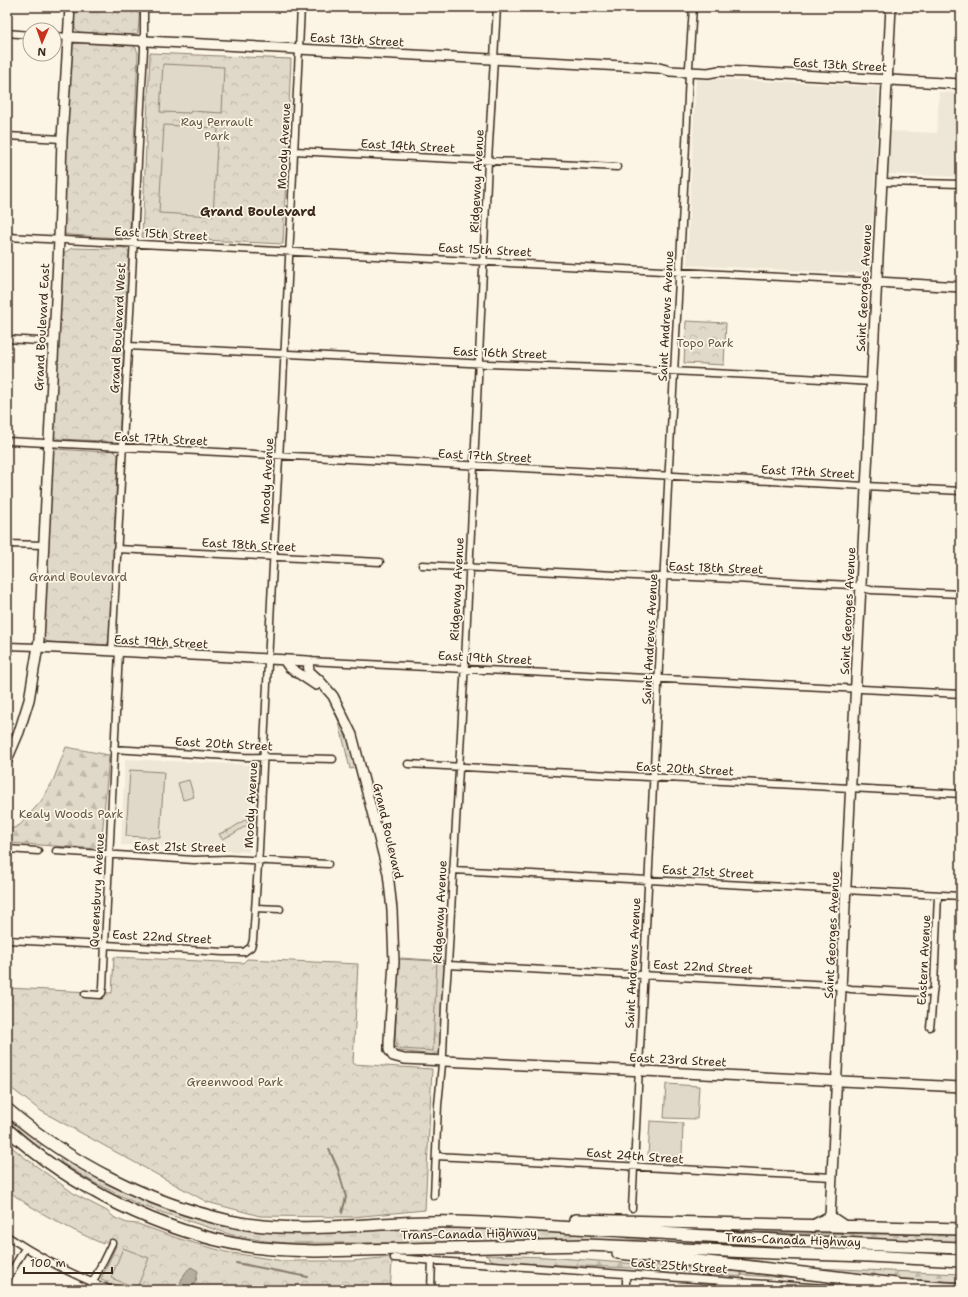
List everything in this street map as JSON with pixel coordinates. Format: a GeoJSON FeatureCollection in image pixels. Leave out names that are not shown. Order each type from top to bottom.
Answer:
{"type":"FeatureCollection","features":[{"type":"Feature","properties":{"kind":"highway","name":"Trans-Canada Highway"},"geometry":{"type":"LineString","coordinates":[[7,1110],[53,1145],[99,1172],[145,1194],[186,1209],[252,1225],[317,1228],[430,1222],[475,1222],[776,1240],[961,1248]]}},
{"type":"Feature","properties":{"kind":"highway","name":"Trans-Canada Highway"},"geometry":{"type":"LineString","coordinates":[[7,1130],[79,1182],[136,1212],[191,1232],[240,1245],[270,1249],[317,1251],[520,1246],[623,1246],[869,1256],[961,1262]]}},
{"type":"Feature","properties":{"kind":"highway"},"geometry":{"type":"LineString","coordinates":[[812,1226],[830,1217],[845,1227]]}},
{"type":"Feature","properties":{"kind":"highway"},"geometry":{"type":"LineString","coordinates":[[430,1222],[486,1218],[961,1229]]}},
{"type":"Feature","properties":{"kind":"highway"},"geometry":{"type":"LineString","coordinates":[[520,1246],[642,1255],[896,1284]]}},
{"type":"Feature","properties":{"kind":"street","name":"Grand Boulevard East"},"geometry":{"type":"LineString","coordinates":[[7,760],[19,732],[29,700],[37,647],[54,342],[62,139],[70,7]]}},
{"type":"Feature","properties":{"kind":"street","name":"Grand Boulevard West"},"geometry":{"type":"LineString","coordinates":[[115,651],[117,549],[134,244],[144,7]]}},
{"type":"Feature","properties":{"kind":"street","name":"Moody Avenue"},"geometry":{"type":"LineString","coordinates":[[244,952],[251,947],[253,940],[258,860],[301,7]]}},
{"type":"Feature","properties":{"kind":"street","name":"Ridgeway Avenue"},"geometry":{"type":"LineString","coordinates":[[434,1196],[438,1105],[448,965],[459,768],[488,161],[497,7]]}},
{"type":"Feature","properties":{"kind":"street","name":"Saint Andrews Avenue"},"geometry":{"type":"LineString","coordinates":[[632,1208],[693,7]]}},
{"type":"Feature","properties":{"kind":"street","name":"Saint Georges Avenue"},"geometry":{"type":"LineString","coordinates":[[830,1217],[891,7]]}},
{"type":"Feature","properties":{"kind":"street"},"geometry":{"type":"LineString","coordinates":[[7,33],[22,34]]}},
{"type":"Feature","properties":{"kind":"street","name":"East 13th Street"},"geometry":{"type":"LineString","coordinates":[[62,37],[659,68],[670,66],[689,69],[709,68],[719,71],[961,84]]}},
{"type":"Feature","properties":{"kind":"street"},"geometry":{"type":"LineString","coordinates":[[7,136],[62,139]]}},
{"type":"Feature","properties":{"kind":"street","name":"East 14th Street"},"geometry":{"type":"LineString","coordinates":[[294,151],[617,167]]}},
{"type":"Feature","properties":{"kind":"street"},"geometry":{"type":"LineString","coordinates":[[883,182],[961,184]]}},
{"type":"Feature","properties":{"kind":"street","name":"East 15th Street"},"geometry":{"type":"LineString","coordinates":[[7,238],[961,287]]}},
{"type":"Feature","properties":{"kind":"street"},"geometry":{"type":"LineString","coordinates":[[7,339],[54,342]]}},
{"type":"Feature","properties":{"kind":"street","name":"East 16th Street"},"geometry":{"type":"LineString","coordinates":[[128,346],[478,364],[674,371],[872,382]]}},
{"type":"Feature","properties":{"kind":"street","name":"East 17th Street"},"geometry":{"type":"LineString","coordinates":[[7,441],[961,491]]}},
{"type":"Feature","properties":{"kind":"street"},"geometry":{"type":"LineString","coordinates":[[7,544],[43,545]]}},
{"type":"Feature","properties":{"kind":"street","name":"East 18th Street"},"geometry":{"type":"LineString","coordinates":[[117,549],[380,562]]}},
{"type":"Feature","properties":{"kind":"street","name":"East 18th Street"},"geometry":{"type":"LineString","coordinates":[[422,565],[851,585],[871,590],[961,594]]}},
{"type":"Feature","properties":{"kind":"street","name":"East 19th Street"},"geometry":{"type":"LineString","coordinates":[[7,646],[961,694]]}},
{"type":"Feature","properties":{"kind":"street","name":"Queensbury Avenue"},"geometry":{"type":"LineString","coordinates":[[85,994],[97,995],[102,993],[103,987],[114,772],[115,651]]}},
{"type":"Feature","properties":{"kind":"street","name":"Grand Boulevard"},"geometry":{"type":"LineString","coordinates":[[284,660],[289,666],[313,683],[340,711]]}},
{"type":"Feature","properties":{"kind":"street","name":"Grand Boulevard"},"geometry":{"type":"LineString","coordinates":[[308,661],[309,671],[331,693],[352,734],[388,873],[392,910],[394,962],[388,1041],[389,1050],[393,1056]]}},
{"type":"Feature","properties":{"kind":"street","name":"East 20th Street"},"geometry":{"type":"LineString","coordinates":[[113,749],[333,759]]}},
{"type":"Feature","properties":{"kind":"street","name":"East 20th Street"},"geometry":{"type":"LineString","coordinates":[[408,764],[459,768],[961,794]]}},
{"type":"Feature","properties":{"kind":"street"},"geometry":{"type":"LineString","coordinates":[[7,849],[38,850]]}},
{"type":"Feature","properties":{"kind":"street","name":"East 21st Street"},"geometry":{"type":"LineString","coordinates":[[56,851],[110,856],[194,860],[258,860],[328,864]]}},
{"type":"Feature","properties":{"kind":"street","name":"East 21st Street"},"geometry":{"type":"LineString","coordinates":[[453,870],[961,896]]}},
{"type":"Feature","properties":{"kind":"street","name":"Eastern Avenue"},"geometry":{"type":"LineString","coordinates":[[930,1027],[933,1001],[932,992],[934,985],[938,895]]}},
{"type":"Feature","properties":{"kind":"street"},"geometry":{"type":"LineString","coordinates":[[255,908],[280,908]]}},
{"type":"Feature","properties":{"kind":"street","name":"East 22nd Street"},"geometry":{"type":"LineString","coordinates":[[7,940],[244,952]]}},
{"type":"Feature","properties":{"kind":"street","name":"East 22nd Street"},"geometry":{"type":"LineString","coordinates":[[448,965],[832,985],[851,989],[926,993],[932,992]]}},
{"type":"Feature","properties":{"kind":"street","name":"East 23rd Street"},"geometry":{"type":"LineString","coordinates":[[393,1056],[404,1059],[961,1087]]}},
{"type":"Feature","properties":{"kind":"street","name":"East 24th Street"},"geometry":{"type":"LineString","coordinates":[[436,1156],[832,1177]]}},
{"type":"Feature","properties":{"kind":"street"},"geometry":{"type":"LineString","coordinates":[[7,1236],[25,1248],[93,1283],[112,1290]]}},
{"type":"Feature","properties":{"kind":"street"},"geometry":{"type":"LineString","coordinates":[[89,1290],[112,1243]]}},
{"type":"Feature","properties":{"kind":"street"},"geometry":{"type":"LineString","coordinates":[[7,1279],[25,1248]]}},
{"type":"Feature","properties":{"kind":"street","name":"East 25th Street"},"geometry":{"type":"LineString","coordinates":[[394,1258],[824,1289],[891,1287],[896,1284],[961,1288]]}},
{"type":"Feature","properties":{"kind":"street"},"geometry":{"type":"LineString","coordinates":[[431,1290],[432,1260]]}},
{"type":"Feature","properties":{"kind":"street"},"geometry":{"type":"LineString","coordinates":[[626,1274],[626,1290]]}},
{"type":"Feature","properties":{"kind":"shaded area"},"geometry":{"type":"Polygon","coordinates":[[[696,78],[879,87],[870,274],[687,265],[696,78]]]}},
{"type":"Feature","properties":{"kind":"shaded area"},"geometry":{"type":"Polygon","coordinates":[[[939,92],[961,93],[961,177],[886,174],[888,131],[937,133],[939,92]]]}},
{"type":"Feature","properties":{"kind":"shaded area"},"geometry":{"type":"Polygon","coordinates":[[[125,759],[254,765],[249,852],[121,845],[125,759]]]}},
{"type":"Feature","properties":{"kind":"shaded area"},"geometry":{"type":"Polygon","coordinates":[[[191,1267],[198,1271],[196,1281],[190,1290],[179,1290],[180,1283],[186,1271],[191,1267]]]}},
{"type":"Feature","properties":{"kind":"green space"},"geometry":{"type":"Polygon","coordinates":[[[74,7],[140,7],[138,33],[132,37],[78,32],[75,28],[74,7]]]}},
{"type":"Feature","properties":{"kind":"green space"},"geometry":{"type":"Polygon","coordinates":[[[76,43],[132,45],[136,48],[138,53],[130,227],[128,234],[125,237],[118,238],[70,235],[65,234],[63,231],[63,198],[71,47],[76,43]]]}},
{"type":"Feature","properties":{"kind":"green space","name":"Ray Perrault Park"},"geometry":{"type":"Polygon","coordinates":[[[150,53],[291,59],[283,244],[142,237],[150,53]]]}},
{"type":"Feature","properties":{"kind":"green space"},"geometry":{"type":"Polygon","coordinates":[[[163,64],[224,67],[222,113],[191,111],[190,113],[160,112],[163,64]]]}},
{"type":"Feature","properties":{"kind":"green space"},"geometry":{"type":"Polygon","coordinates":[[[164,125],[218,128],[213,216],[159,213],[164,125]]]}},
{"type":"Feature","properties":{"kind":"green space"},"geometry":{"type":"Polygon","coordinates":[[[118,247],[126,249],[129,253],[119,440],[109,443],[105,441],[58,439],[54,434],[54,406],[62,254],[72,248],[116,249],[118,247]]]}},
{"type":"Feature","properties":{"kind":"green space","name":"Topo Park"},"geometry":{"type":"Polygon","coordinates":[[[686,321],[726,323],[724,365],[684,363],[686,321]]]}},
{"type":"Feature","properties":{"kind":"green space","name":"Grand Boulevard"},"geometry":{"type":"Polygon","coordinates":[[[56,449],[104,452],[109,450],[114,451],[118,455],[109,640],[107,645],[49,642],[44,638],[45,619],[43,611],[52,451],[56,449]]]}},
{"type":"Feature","properties":{"kind":"green space"},"geometry":{"type":"Polygon","coordinates":[[[336,712],[346,728],[356,768],[350,769],[339,722],[335,713],[336,712]]]}},
{"type":"Feature","properties":{"kind":"green space","name":"Kealy Woods Park"},"geometry":{"type":"Polygon","coordinates":[[[66,747],[109,755],[101,849],[8,843],[7,831],[20,825],[42,800],[53,781],[66,747]]]}},
{"type":"Feature","properties":{"kind":"green space"},"geometry":{"type":"Polygon","coordinates":[[[130,770],[164,772],[160,838],[126,836],[130,770]]]}},
{"type":"Feature","properties":{"kind":"green space"},"geometry":{"type":"Polygon","coordinates":[[[189,780],[194,797],[183,800],[178,783],[189,780]]]}},
{"type":"Feature","properties":{"kind":"green space"},"geometry":{"type":"Polygon","coordinates":[[[246,819],[249,824],[222,839],[219,834],[231,829],[246,819]]]}},
{"type":"Feature","properties":{"kind":"green space","name":"Greenwood Park"},"geometry":{"type":"Polygon","coordinates":[[[114,957],[243,963],[247,959],[358,964],[353,1064],[432,1069],[425,1210],[353,1217],[260,1216],[207,1202],[41,1111],[7,1085],[7,988],[112,993],[114,957]]]}},
{"type":"Feature","properties":{"kind":"green space"},"geometry":{"type":"Polygon","coordinates":[[[401,958],[445,961],[440,1051],[434,1055],[400,1051],[396,1047],[401,958]]]}},
{"type":"Feature","properties":{"kind":"green space"},"geometry":{"type":"Polygon","coordinates":[[[399,959],[437,961],[433,1051],[401,1049],[395,1040],[399,959]]]}},
{"type":"Feature","properties":{"kind":"green space"},"geometry":{"type":"Polygon","coordinates":[[[666,1084],[699,1086],[697,1119],[664,1118],[666,1084]]]}},
{"type":"Feature","properties":{"kind":"green space"},"geometry":{"type":"Polygon","coordinates":[[[7,1114],[43,1141],[39,1148],[7,1122],[7,1114]]]}},
{"type":"Feature","properties":{"kind":"green space"},"geometry":{"type":"Polygon","coordinates":[[[650,1121],[683,1123],[682,1157],[648,1155],[650,1121]]]}},
{"type":"Feature","properties":{"kind":"green space"},"geometry":{"type":"Polygon","coordinates":[[[7,1143],[76,1195],[107,1211],[115,1218],[127,1223],[138,1224],[180,1239],[226,1252],[283,1261],[352,1261],[391,1257],[390,1290],[131,1290],[101,1279],[116,1246],[104,1241],[103,1244],[66,1226],[41,1213],[7,1190],[7,1143]]]}},
{"type":"Feature","properties":{"kind":"green space"},"geometry":{"type":"Polygon","coordinates":[[[61,1158],[158,1204],[305,1232],[327,1233],[412,1226],[610,1234],[632,1239],[656,1240],[655,1243],[286,1243],[265,1241],[232,1235],[142,1206],[93,1182],[62,1163],[60,1160],[61,1158]]]}},
{"type":"Feature","properties":{"kind":"green space"},"geometry":{"type":"Polygon","coordinates":[[[727,1232],[961,1235],[961,1243],[727,1232]]]}},
{"type":"Feature","properties":{"kind":"green space"},"geometry":{"type":"Polygon","coordinates":[[[123,1248],[149,1258],[137,1288],[111,1278],[123,1248]]]}},
{"type":"Feature","properties":{"kind":"green space"},"geometry":{"type":"Polygon","coordinates":[[[485,1255],[546,1257],[742,1272],[741,1277],[630,1268],[495,1262],[485,1255]]]}},
{"type":"Feature","properties":{"kind":"green space"},"geometry":{"type":"Polygon","coordinates":[[[743,1265],[961,1274],[961,1282],[885,1278],[743,1265]]]}},
{"type":"Feature","properties":{"kind":"green space"},"geometry":{"type":"Polygon","coordinates":[[[742,1272],[800,1279],[742,1275],[742,1272]]]}},
{"type":"Feature","properties":{"kind":"waterway"},"geometry":{"type":"LineString","coordinates":[[329,1149],[338,1169],[346,1197],[342,1213]]}},
{"type":"Feature","properties":{"kind":"waterway"},"geometry":{"type":"LineString","coordinates":[[236,1263],[308,1277]]}},
{"type":"Feature","properties":{"kind":"district","name":"Grand Boulevard"},"geometry":{"type":"Point","coordinates":[258,211]}}]}
